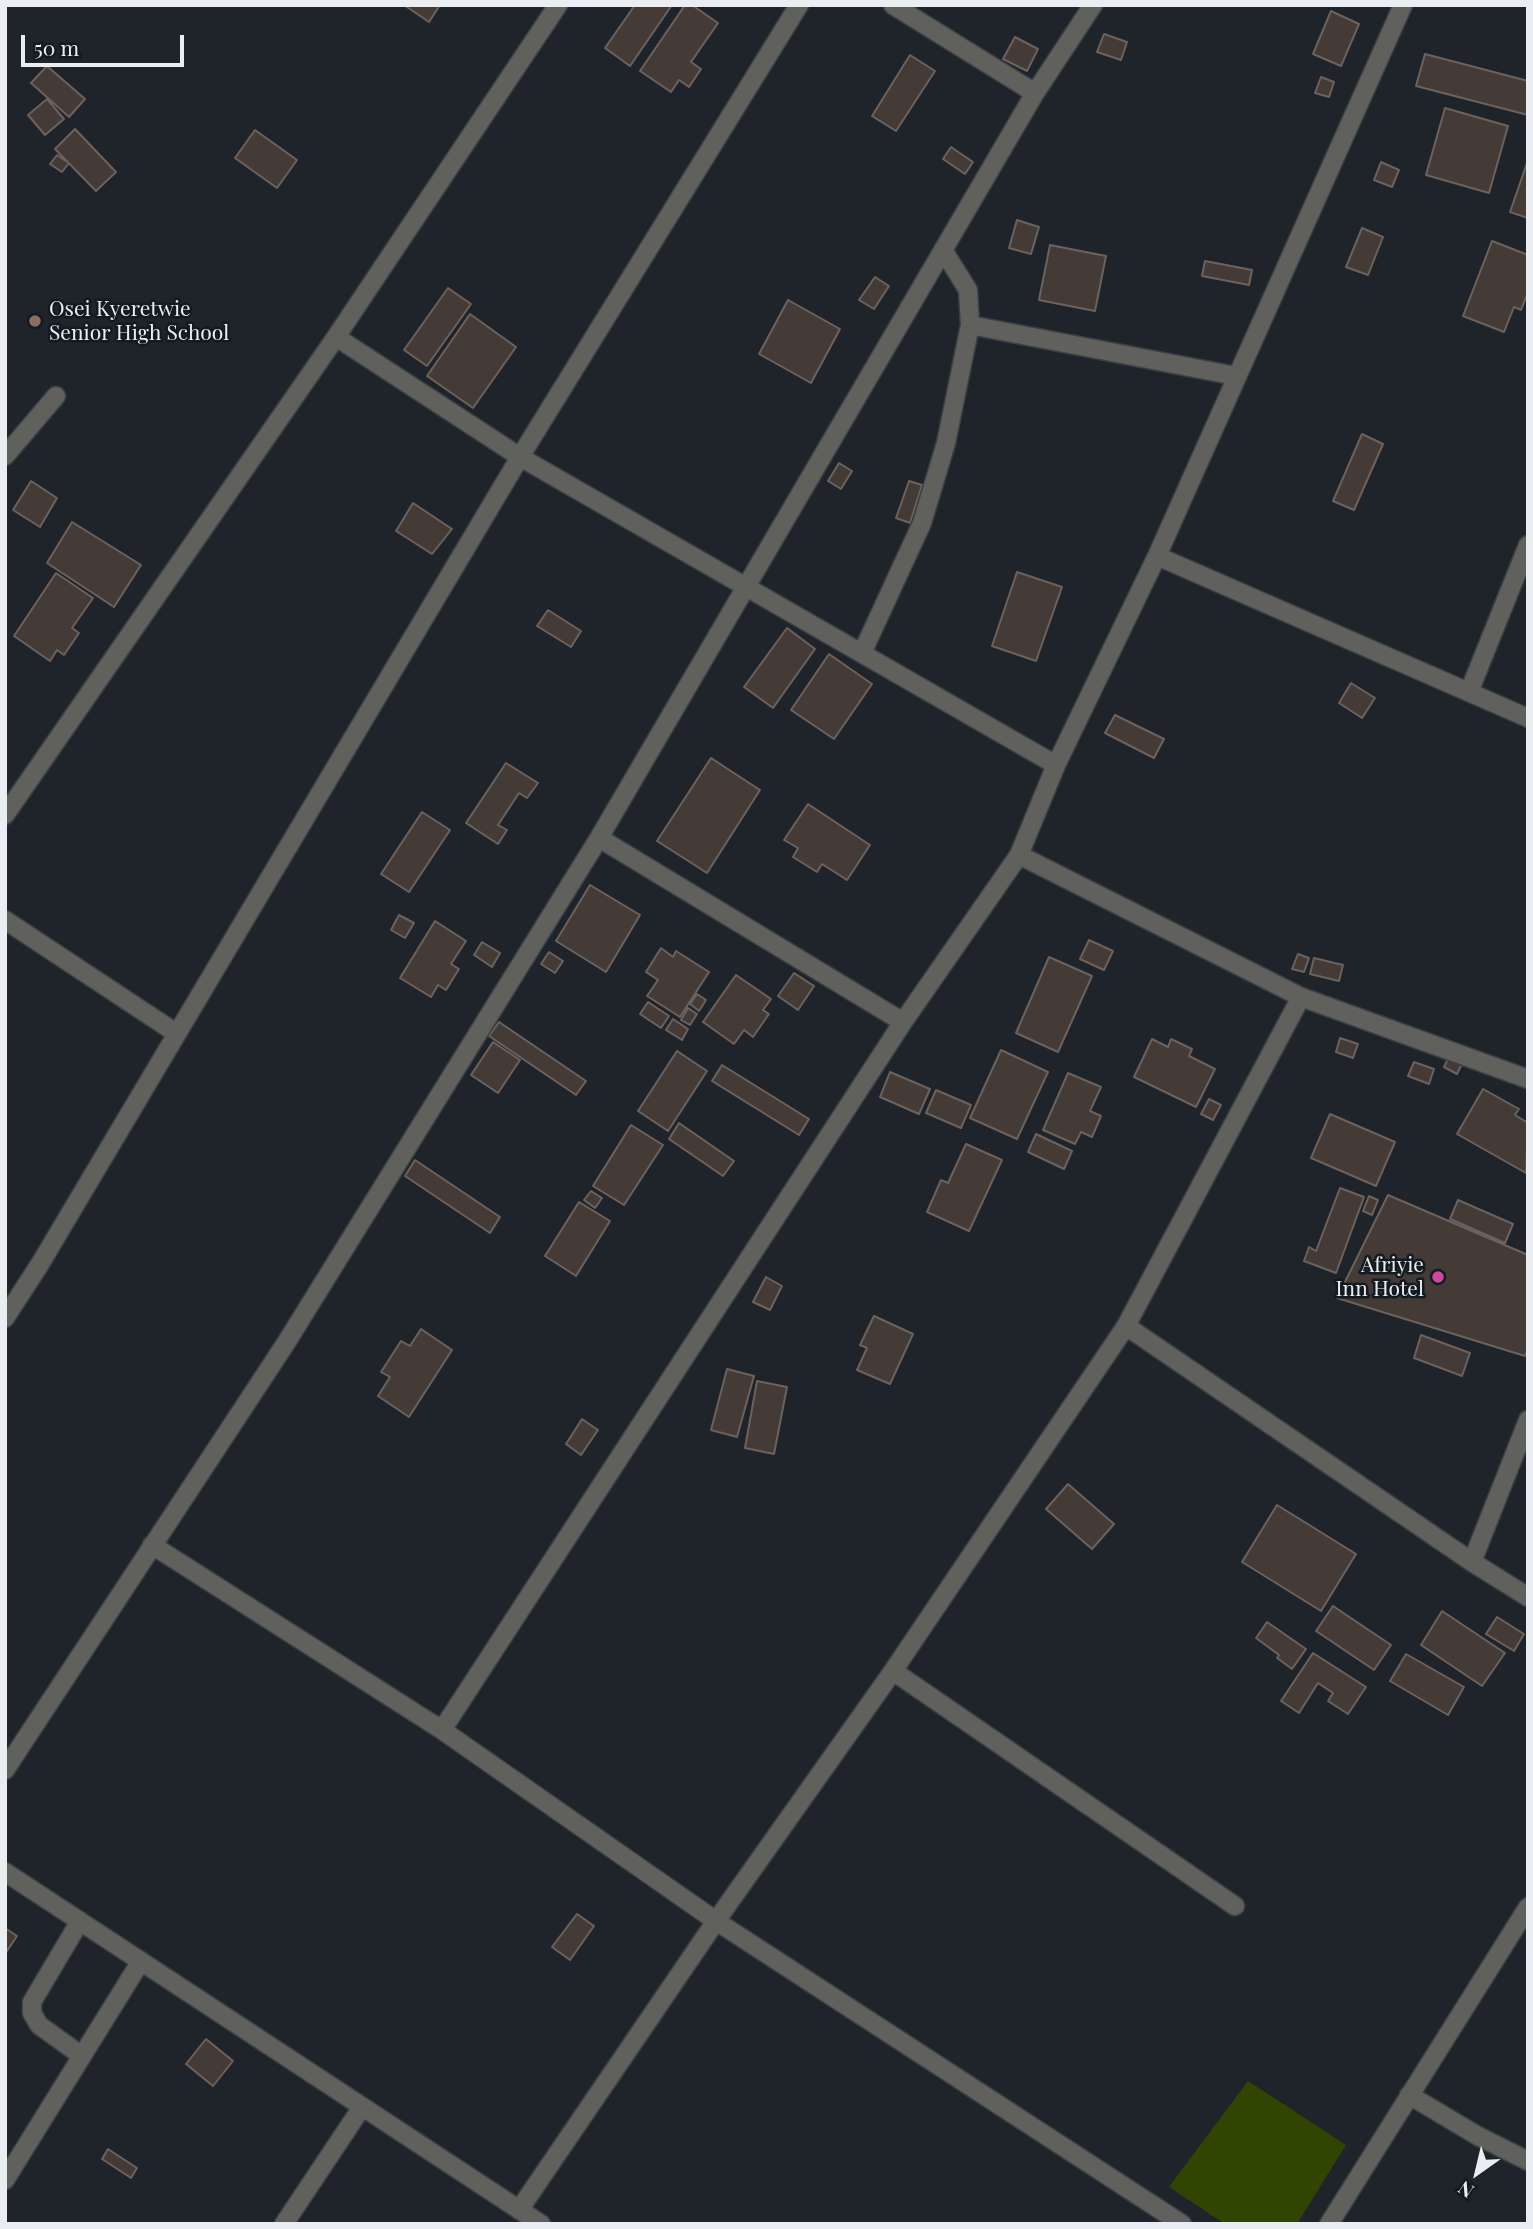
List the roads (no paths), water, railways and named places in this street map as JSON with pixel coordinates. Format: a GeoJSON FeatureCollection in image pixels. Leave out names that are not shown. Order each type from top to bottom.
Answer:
{"type":"FeatureCollection","features":[{"type":"Feature","properties":{"kind":"street"},"geometry":{"type":"LineString","coordinates":[[5,815],[336,337],[558,5]]}},
{"type":"Feature","properties":{"kind":"street"},"geometry":{"type":"LineString","coordinates":[[5,1318],[40,1264],[520,457],[799,5]]}},
{"type":"Feature","properties":{"kind":"street"},"geometry":{"type":"LineString","coordinates":[[893,5],[1035,93]]}},
{"type":"Feature","properties":{"kind":"street"},"geometry":{"type":"LineString","coordinates":[[5,1769],[286,1343],[599,838],[1035,93],[1093,5]]}},
{"type":"Feature","properties":{"kind":"street"},"geometry":{"type":"LineString","coordinates":[[442,1730],[903,1022],[1019,855],[1056,765],[1157,556],[1403,5]]}},
{"type":"Feature","properties":{"kind":"street"},"geometry":{"type":"LineString","coordinates":[[862,653],[922,523],[946,443],[970,325],[968,290],[943,250]]}},
{"type":"Feature","properties":{"kind":"street"},"geometry":{"type":"LineString","coordinates":[[970,325],[1236,376]]}},
{"type":"Feature","properties":{"kind":"street"},"geometry":{"type":"LineString","coordinates":[[336,337],[520,457],[1056,765]]}},
{"type":"Feature","properties":{"kind":"street"},"geometry":{"type":"LineString","coordinates":[[5,456],[56,396]]}},
{"type":"Feature","properties":{"kind":"street"},"geometry":{"type":"LineString","coordinates":[[1469,692],[1528,545]]}},
{"type":"Feature","properties":{"kind":"street"},"geometry":{"type":"LineString","coordinates":[[1157,556],[1528,718]]}},
{"type":"Feature","properties":{"kind":"street"},"geometry":{"type":"LineString","coordinates":[[599,838],[903,1022]]}},
{"type":"Feature","properties":{"kind":"street"},"geometry":{"type":"LineString","coordinates":[[1019,855],[1300,996],[1528,1079]]}},
{"type":"Feature","properties":{"kind":"street"},"geometry":{"type":"LineString","coordinates":[[5,920],[176,1033]]}},
{"type":"Feature","properties":{"kind":"street"},"geometry":{"type":"LineString","coordinates":[[520,2210],[716,1921],[893,1671],[1126,1326],[1300,996]]}},
{"type":"Feature","properties":{"kind":"street"},"geometry":{"type":"LineString","coordinates":[[1126,1326],[1472,1562],[1528,1597]]}},
{"type":"Feature","properties":{"kind":"street"},"geometry":{"type":"LineString","coordinates":[[1472,1562],[1528,1420]]}},
{"type":"Feature","properties":{"kind":"street"},"geometry":{"type":"LineString","coordinates":[[152,1545],[442,1730],[716,1921],[1182,2224]]}},
{"type":"Feature","properties":{"kind":"street"},"geometry":{"type":"LineString","coordinates":[[893,1671],[1235,1906]]}},
{"type":"Feature","properties":{"kind":"street"},"geometry":{"type":"LineString","coordinates":[[5,1872],[541,2224]]}},
{"type":"Feature","properties":{"kind":"street"},"geometry":{"type":"LineString","coordinates":[[1329,2224],[1528,1907]]}},
{"type":"Feature","properties":{"kind":"street"},"geometry":{"type":"LineString","coordinates":[[80,1921],[32,2002],[32,2013],[39,2025],[82,2056]]}},
{"type":"Feature","properties":{"kind":"street"},"geometry":{"type":"LineString","coordinates":[[5,2180],[141,1961]]}},
{"type":"Feature","properties":{"kind":"street"},"geometry":{"type":"LineString","coordinates":[[1409,2095],[1478,2136],[1528,2161]]}},
{"type":"Feature","properties":{"kind":"street"},"geometry":{"type":"LineString","coordinates":[[284,2224],[362,2107]]}},
{"type":"Feature","properties":{"kind":"place","name":"Osei Kyeretwie Senior High School"},"geometry":{"type":"Point","coordinates":[35,321]}},
{"type":"Feature","properties":{"kind":"place","name":"Afriyie Inn Hotel"},"geometry":{"type":"Point","coordinates":[1438,1277]}}]}
